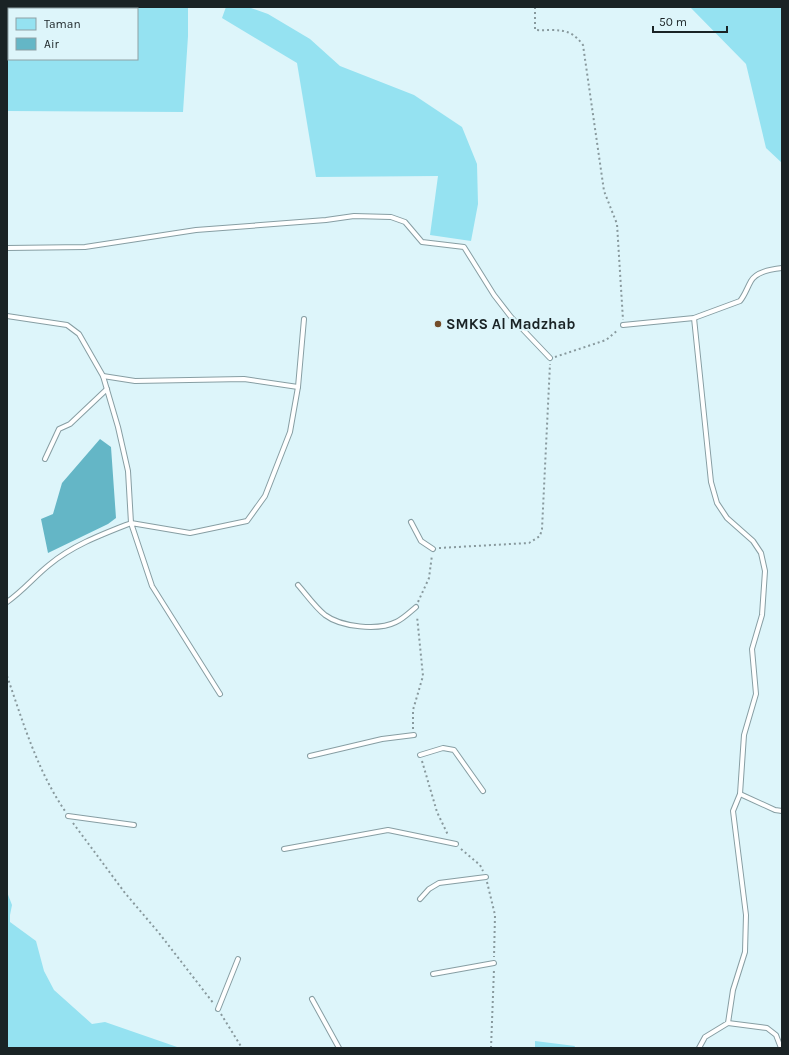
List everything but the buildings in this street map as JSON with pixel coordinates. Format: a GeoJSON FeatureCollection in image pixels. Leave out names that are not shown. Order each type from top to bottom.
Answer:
{"type":"FeatureCollection","features":[{"type":"Feature","properties":{"kind":"lane"},"geometry":{"type":"LineString","coordinates":[[7,248],[85,247],[196,230],[326,220],[354,216],[391,216],[405,222],[422,242],[464,247],[494,295],[507,312],[550,358]]}},
{"type":"Feature","properties":{"kind":"lane"},"geometry":{"type":"LineString","coordinates":[[623,325],[694,318],[740,301],[752,280],[759,274],[782,268]]}},
{"type":"Feature","properties":{"kind":"lane"},"geometry":{"type":"LineString","coordinates":[[7,316],[68,325],[79,334],[103,376],[118,427],[128,471],[132,523],[152,586],[220,694]]}},
{"type":"Feature","properties":{"kind":"lane"},"geometry":{"type":"LineString","coordinates":[[694,318],[711,482],[717,503],[726,518],[753,542],[761,553],[766,571],[762,615],[752,650],[756,694],[744,734],[740,794],[733,811],[746,915],[745,952],[733,990],[728,1023]]}},
{"type":"Feature","properties":{"kind":"lane"},"geometry":{"type":"LineString","coordinates":[[7,602],[22,591],[48,565],[67,552],[132,523],[190,532],[247,521],[265,496],[290,432],[298,387],[304,319]]}},
{"type":"Feature","properties":{"kind":"lane"},"geometry":{"type":"LineString","coordinates":[[103,376],[135,381],[244,378],[298,387]]}},
{"type":"Feature","properties":{"kind":"lane"},"geometry":{"type":"LineString","coordinates":[[45,459],[59,429],[70,424],[107,389]]}},
{"type":"Feature","properties":{"kind":"lane"},"geometry":{"type":"LineString","coordinates":[[411,522],[421,541],[433,549]]}},
{"type":"Feature","properties":{"kind":"lane"},"geometry":{"type":"LineString","coordinates":[[298,585],[325,615],[344,623],[366,627],[381,627],[397,622],[416,607]]}},
{"type":"Feature","properties":{"kind":"lane"},"geometry":{"type":"LineString","coordinates":[[310,756],[382,739],[414,735]]}},
{"type":"Feature","properties":{"kind":"lane"},"geometry":{"type":"LineString","coordinates":[[420,755],[443,748],[454,750],[483,790]]}},
{"type":"Feature","properties":{"kind":"lane"},"geometry":{"type":"LineString","coordinates":[[740,794],[775,810],[782,811]]}},
{"type":"Feature","properties":{"kind":"lane"},"geometry":{"type":"LineString","coordinates":[[68,816],[134,825]]}},
{"type":"Feature","properties":{"kind":"lane"},"geometry":{"type":"LineString","coordinates":[[284,849],[388,830],[397,831],[409,836],[456,844]]}},
{"type":"Feature","properties":{"kind":"lane"},"geometry":{"type":"LineString","coordinates":[[420,899],[429,889],[439,883],[486,877]]}},
{"type":"Feature","properties":{"kind":"lane"},"geometry":{"type":"LineString","coordinates":[[218,1009],[238,959]]}},
{"type":"Feature","properties":{"kind":"lane"},"geometry":{"type":"LineString","coordinates":[[433,974],[494,963]]}},
{"type":"Feature","properties":{"kind":"lane"},"geometry":{"type":"LineString","coordinates":[[312,999],[339,1048]]}},
{"type":"Feature","properties":{"kind":"lane"},"geometry":{"type":"LineString","coordinates":[[699,1048],[705,1037],[728,1023],[767,1028],[776,1035],[781,1048]]}},
{"type":"Feature","properties":{"kind":"path"},"geometry":{"type":"LineString","coordinates":[[414,735],[412,726],[413,710],[423,676],[416,607],[429,578],[433,549],[529,543],[540,536],[542,529],[550,358],[606,340],[623,325],[617,224],[604,191],[584,45],[576,35],[568,32],[535,30],[535,7]]}},
{"type":"Feature","properties":{"kind":"path"},"geometry":{"type":"LineString","coordinates":[[7,676],[29,740],[53,793],[68,816],[125,893],[159,933],[218,1009],[242,1048]]}},
{"type":"Feature","properties":{"kind":"path"},"geometry":{"type":"LineString","coordinates":[[420,755],[436,812],[444,830],[456,844],[480,865],[486,877],[495,915],[491,1048]]}},
{"type":"Feature","properties":{"kind":"green space"},"geometry":{"type":"Polygon","coordinates":[[[7,7],[188,7],[188,36],[183,112],[7,111],[7,7]]]}},
{"type":"Feature","properties":{"kind":"green space"},"geometry":{"type":"Polygon","coordinates":[[[226,7],[248,7],[268,14],[310,39],[340,66],[414,95],[462,127],[477,164],[478,204],[471,241],[430,235],[438,176],[316,177],[297,63],[222,18],[226,7]]]}},
{"type":"Feature","properties":{"kind":"green space"},"geometry":{"type":"Polygon","coordinates":[[[690,7],[782,7],[782,163],[766,148],[746,64],[690,7]]]}},
{"type":"Feature","properties":{"kind":"green space"},"geometry":{"type":"Polygon","coordinates":[[[7,892],[12,905],[10,922],[36,941],[44,971],[54,990],[92,1024],[105,1022],[180,1048],[7,1048],[7,892]]]}},
{"type":"Feature","properties":{"kind":"green space"},"geometry":{"type":"Polygon","coordinates":[[[535,1041],[575,1046],[574,1048],[535,1048],[535,1041]]]}},
{"type":"Feature","properties":{"kind":"water"},"geometry":{"type":"Polygon","coordinates":[[[100,439],[111,447],[116,518],[108,524],[48,553],[41,519],[53,514],[62,483],[100,439]]]}},
{"type":"Feature","properties":{"kind":"place","name":"SMKS Al Madzhab"},"geometry":{"type":"Point","coordinates":[438,324]}}]}
